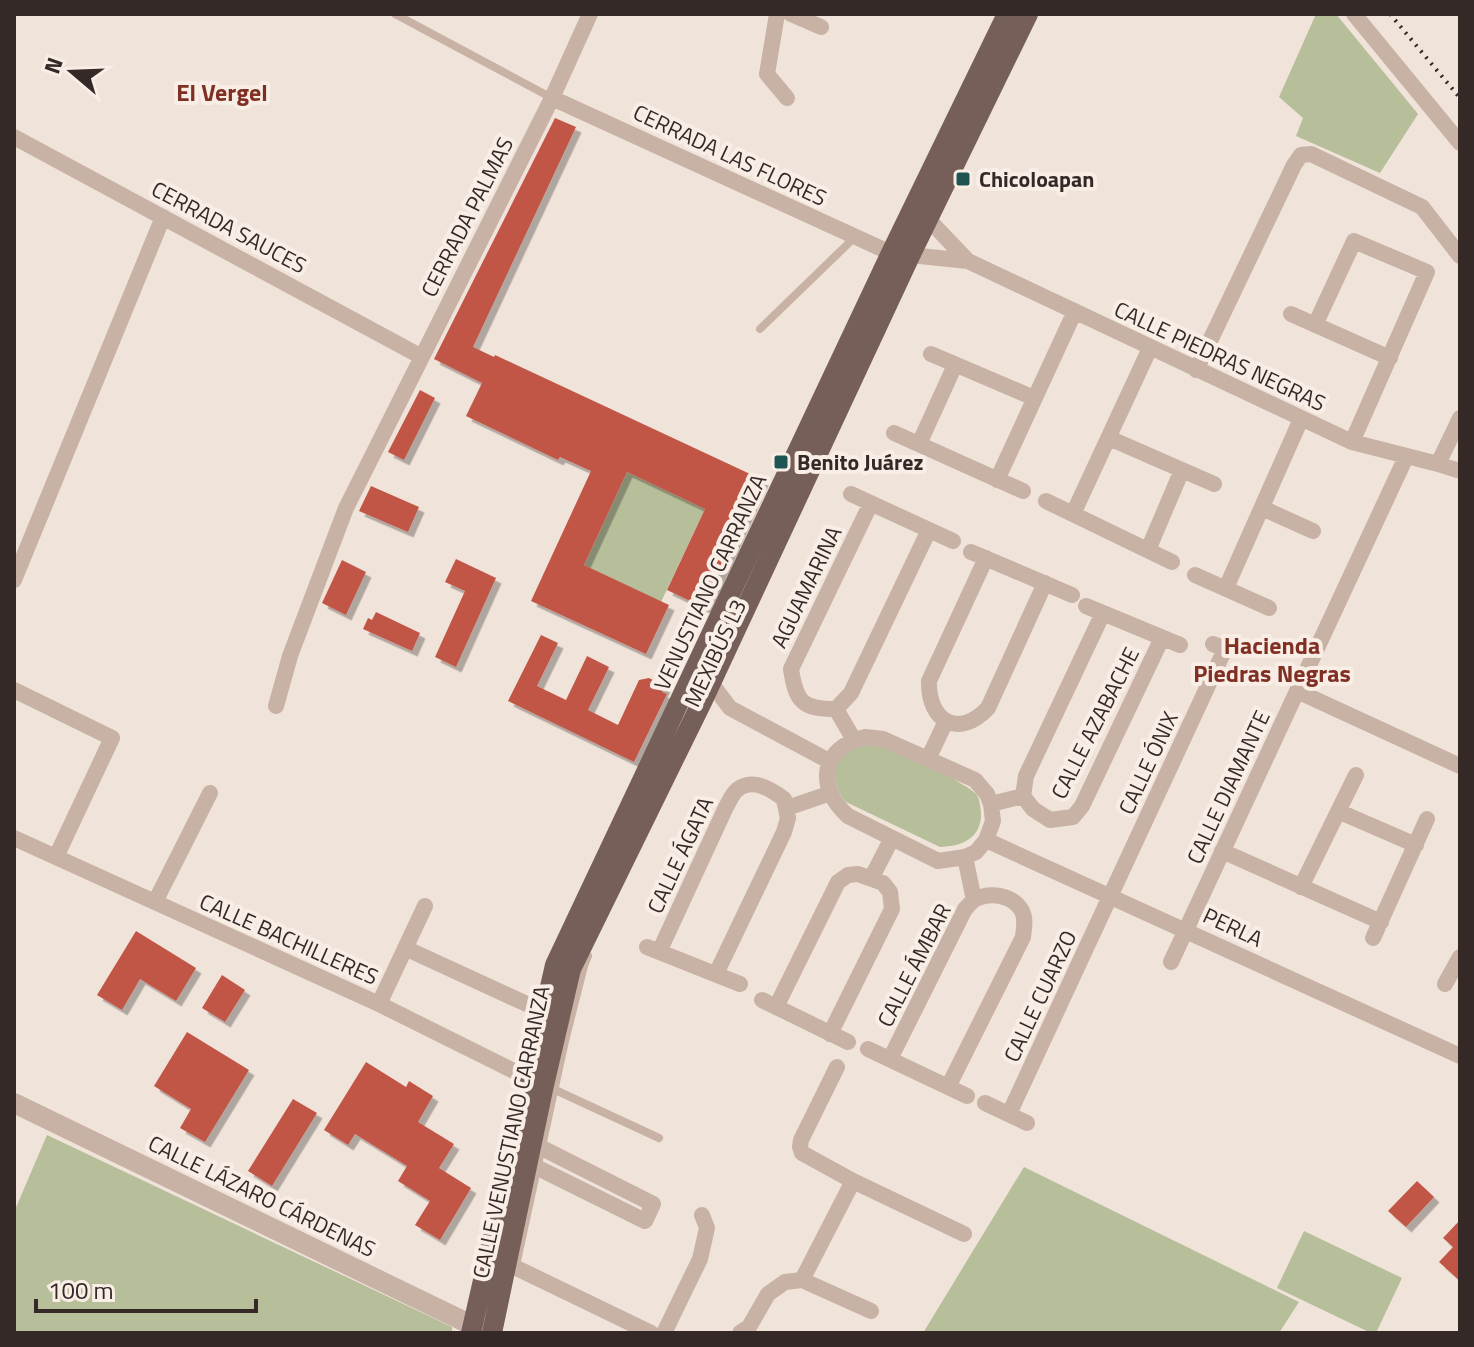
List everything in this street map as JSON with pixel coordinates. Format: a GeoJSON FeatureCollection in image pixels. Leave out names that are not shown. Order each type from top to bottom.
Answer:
{"type":"FeatureCollection","features":[{"type":"Feature","properties":{"kind":"main road","name":"VENUSTIANO CARRANZA"},"geometry":{"type":"LineString","coordinates":[[925,218],[1007,14]]}},
{"type":"Feature","properties":{"kind":"main road","name":"VENUSTIANO CARRANZA"},"geometry":{"type":"LineString","coordinates":[[570,945],[703,709],[708,681],[902,254],[925,218],[1028,14]]}},
{"type":"Feature","properties":{"kind":"main road","name":"VENUSTIANO CARRANZA"},"geometry":{"type":"LineString","coordinates":[[570,945],[677,709],[708,681]]}},
{"type":"Feature","properties":{"kind":"main road","name":"CALLE VENUSTIANO CARRANZA"},"geometry":{"type":"LineString","coordinates":[[476,1330],[504,1262],[535,1156],[541,1011],[555,965],[570,945]]}},
{"type":"Feature","properties":{"kind":"main road","name":"CALLE VENUSTIANO CARRANZA"},"geometry":{"type":"LineString","coordinates":[[504,1262],[538,1082],[571,969],[570,945]]}},
{"type":"Feature","properties":{"kind":"street"},"geometry":{"type":"LineString","coordinates":[[777,14],[767,74],[787,98]]}},
{"type":"Feature","properties":{"kind":"street"},"geometry":{"type":"LineString","coordinates":[[791,14],[821,27]]}},
{"type":"Feature","properties":{"kind":"street"},"geometry":{"type":"LineString","coordinates":[[1354,14],[1460,143]]}},
{"type":"Feature","properties":{"kind":"street","name":"CERRADA PALMAS"},"geometry":{"type":"LineString","coordinates":[[276,706],[290,656],[346,508],[552,98],[587,15]]}},
{"type":"Feature","properties":{"kind":"street","name":"CERRADA LAS FLORES"},"geometry":{"type":"LineString","coordinates":[[552,98],[855,237],[902,254]]}},
{"type":"Feature","properties":{"kind":"street","name":"CERRADA SAUCES"},"geometry":{"type":"LineString","coordinates":[[14,137],[422,357]]}},
{"type":"Feature","properties":{"kind":"street"},"geometry":{"type":"LineString","coordinates":[[1196,370],[1301,155],[1311,154],[1422,207],[1460,256]]}},
{"type":"Feature","properties":{"kind":"street"},"geometry":{"type":"LineString","coordinates":[[14,580],[163,217]]}},
{"type":"Feature","properties":{"kind":"street","name":"CALLE PIEDRAS NEGRAS"},"geometry":{"type":"LineString","coordinates":[[925,218],[968,261]]}},
{"type":"Feature","properties":{"kind":"street"},"geometry":{"type":"LineString","coordinates":[[1315,325],[1354,241],[1427,272],[1352,442]]}},
{"type":"Feature","properties":{"kind":"street","name":"CALLE PIEDRAS NEGRAS"},"geometry":{"type":"LineString","coordinates":[[902,254],[968,261],[1352,442],[1460,471]]}},
{"type":"Feature","properties":{"kind":"street"},"geometry":{"type":"LineString","coordinates":[[997,480],[1075,311]]}},
{"type":"Feature","properties":{"kind":"street"},"geometry":{"type":"LineString","coordinates":[[1291,314],[1390,358]]}},
{"type":"Feature","properties":{"kind":"street"},"geometry":{"type":"LineString","coordinates":[[1073,514],[1150,348]]}},
{"type":"Feature","properties":{"kind":"street"},"geometry":{"type":"LineString","coordinates":[[931,354],[1034,398]]}},
{"type":"Feature","properties":{"kind":"street"},"geometry":{"type":"LineString","coordinates":[[919,444],[955,365]]}},
{"type":"Feature","properties":{"kind":"street"},"geometry":{"type":"LineString","coordinates":[[1438,464],[1460,418]]}},
{"type":"Feature","properties":{"kind":"street"},"geometry":{"type":"LineString","coordinates":[[1226,588],[1301,419]]}},
{"type":"Feature","properties":{"kind":"street"},"geometry":{"type":"LineString","coordinates":[[894,433],[1023,491]]}},
{"type":"Feature","properties":{"kind":"street"},"geometry":{"type":"LineString","coordinates":[[1109,438],[1214,484]]}},
{"type":"Feature","properties":{"kind":"street","name":"CALLE DIAMANTE"},"geometry":{"type":"LineString","coordinates":[[1171,962],[1406,457]]}},
{"type":"Feature","properties":{"kind":"street"},"geometry":{"type":"LineString","coordinates":[[1148,550],[1182,470]]}},
{"type":"Feature","properties":{"kind":"street"},"geometry":{"type":"LineString","coordinates":[[851,494],[953,541]]}},
{"type":"Feature","properties":{"kind":"street"},"geometry":{"type":"LineString","coordinates":[[1046,501],[1172,562]]}},
{"type":"Feature","properties":{"kind":"street","name":"AGUAMARINA"},"geometry":{"type":"LineString","coordinates":[[836,709],[810,707],[797,696],[791,669],[871,503]]}},
{"type":"Feature","properties":{"kind":"street"},"geometry":{"type":"LineString","coordinates":[[1262,508],[1313,531]]}},
{"type":"Feature","properties":{"kind":"street"},"geometry":{"type":"LineString","coordinates":[[854,740],[836,709],[851,693],[929,530]]}},
{"type":"Feature","properties":{"kind":"street"},"geometry":{"type":"LineString","coordinates":[[1045,583],[988,708],[977,720],[965,725],[946,721],[928,698],[929,681],[979,555],[1045,583],[1072,595]]}},
{"type":"Feature","properties":{"kind":"street"},"geometry":{"type":"LineString","coordinates":[[1195,575],[1269,608]]}},
{"type":"Feature","properties":{"kind":"street"},"geometry":{"type":"LineString","coordinates":[[1086,606],[1180,645]]}},
{"type":"Feature","properties":{"kind":"street","name":"CALLE AZABACHE"},"geometry":{"type":"LineString","coordinates":[[1103,613],[1026,776],[1023,796],[1033,809],[1050,820],[1073,817],[1082,806],[1162,638]]}},
{"type":"Feature","properties":{"kind":"street","name":"CALLE ÓNIX"},"geometry":{"type":"LineString","coordinates":[[1111,896],[1219,647]]}},
{"type":"Feature","properties":{"kind":"street"},"geometry":{"type":"LineString","coordinates":[[708,681],[730,708],[829,761]]}},
{"type":"Feature","properties":{"kind":"street"},"geometry":{"type":"LineString","coordinates":[[14,690],[112,738],[56,857]]}},
{"type":"Feature","properties":{"kind":"street"},"geometry":{"type":"LineString","coordinates":[[1297,691],[1460,766]]}},
{"type":"Feature","properties":{"kind":"street"},"geometry":{"type":"LineString","coordinates":[[677,709],[730,708]]}},
{"type":"Feature","properties":{"kind":"street"},"geometry":{"type":"LineString","coordinates":[[928,759],[946,721]]}},
{"type":"Feature","properties":{"kind":"street"},"geometry":{"type":"LineString","coordinates":[[865,737],[883,739],[975,780],[987,794],[993,821],[986,840],[976,852],[938,861],[848,816],[837,806],[828,778],[829,761],[839,748],[854,740],[865,737]]}},
{"type":"Feature","properties":{"kind":"street"},"geometry":{"type":"LineString","coordinates":[[1301,887],[1356,775]]}},
{"type":"Feature","properties":{"kind":"street","name":"CALLE ÁGATA"},"geometry":{"type":"LineString","coordinates":[[716,974],[653,950],[736,791],[747,785],[760,785],[784,799],[787,808]]}},
{"type":"Feature","properties":{"kind":"street"},"geometry":{"type":"LineString","coordinates":[[155,902],[210,793]]}},
{"type":"Feature","properties":{"kind":"street"},"geometry":{"type":"LineString","coordinates":[[740,984],[716,974],[784,832],[787,808],[831,793]]}},
{"type":"Feature","properties":{"kind":"street","name":"CALLE AZABACHE"},"geometry":{"type":"LineString","coordinates":[[991,804],[1023,796]]}},
{"type":"Feature","properties":{"kind":"street"},"geometry":{"type":"LineString","coordinates":[[1340,812],[1416,845]]}},
{"type":"Feature","properties":{"kind":"street"},"geometry":{"type":"LineString","coordinates":[[1222,851],[1301,887],[1377,930],[1427,819]]}},
{"type":"Feature","properties":{"kind":"street","name":"CALLE BACHILLERES"},"geometry":{"type":"LineString","coordinates":[[14,838],[379,1004],[538,1082]]}},
{"type":"Feature","properties":{"kind":"street"},"geometry":{"type":"LineString","coordinates":[[872,877],[892,838]]}},
{"type":"Feature","properties":{"kind":"street","name":"PERLA"},"geometry":{"type":"LineString","coordinates":[[986,840],[1460,1056]]}},
{"type":"Feature","properties":{"kind":"street"},"geometry":{"type":"LineString","coordinates":[[965,857],[974,900]]}},
{"type":"Feature","properties":{"kind":"street"},"geometry":{"type":"LineString","coordinates":[[830,1034],[892,909],[890,892],[883,883],[872,877],[848,875],[838,882],[769,1004],[830,1034],[848,1042]]}},
{"type":"Feature","properties":{"kind":"street","name":"CALLE ÁMBAR"},"geometry":{"type":"LineString","coordinates":[[890,1059],[965,909],[974,900],[996,894],[1010,899],[1021,909],[1025,922],[1023,937],[948,1087]]}},
{"type":"Feature","properties":{"kind":"street","name":"CALLE CUARZO"},"geometry":{"type":"LineString","coordinates":[[1009,1114],[1111,896]]}},
{"type":"Feature","properties":{"kind":"street"},"geometry":{"type":"LineString","coordinates":[[379,1004],[425,906]]}},
{"type":"Feature","properties":{"kind":"street"},"geometry":{"type":"LineString","coordinates":[[405,948],[541,1011]]}},
{"type":"Feature","properties":{"kind":"street"},"geometry":{"type":"LineString","coordinates":[[1445,984],[1460,957]]}},
{"type":"Feature","properties":{"kind":"street"},"geometry":{"type":"LineString","coordinates":[[868,1049],[967,1096]]}},
{"type":"Feature","properties":{"kind":"street"},"geometry":{"type":"LineString","coordinates":[[837,1067],[800,1147],[802,1153],[964,1234]]}},
{"type":"Feature","properties":{"kind":"street","name":"CALLE LÁZARO CÁRDENAS"},"geometry":{"type":"LineString","coordinates":[[14,1103],[476,1330]]}},
{"type":"Feature","properties":{"kind":"street"},"geometry":{"type":"LineString","coordinates":[[985,1103],[1027,1123]]}},
{"type":"Feature","properties":{"kind":"street"},"geometry":{"type":"LineString","coordinates":[[535,1156],[569,1162],[653,1204],[645,1221],[561,1179],[535,1156]]}},
{"type":"Feature","properties":{"kind":"street"},"geometry":{"type":"LineString","coordinates":[[561,1179],[569,1162]]}},
{"type":"Feature","properties":{"kind":"street"},"geometry":{"type":"LineString","coordinates":[[802,1280],[853,1181]]}},
{"type":"Feature","properties":{"kind":"street"},"geometry":{"type":"LineString","coordinates":[[664,1333],[700,1259],[707,1228],[702,1215]]}},
{"type":"Feature","properties":{"kind":"street"},"geometry":{"type":"LineString","coordinates":[[504,1262],[651,1333]]}},
{"type":"Feature","properties":{"kind":"street"},"geometry":{"type":"LineString","coordinates":[[740,1333],[749,1327],[768,1294],[785,1282],[802,1280],[871,1311]]}},
{"type":"Feature","properties":{"kind":"lane"},"geometry":{"type":"LineString","coordinates":[[395,14],[552,98]]}},
{"type":"Feature","properties":{"kind":"lane","name":"MEXIBÚS L3"},"geometry":{"type":"LineString","coordinates":[[541,1011],[551,958],[561,934],[702,642],[902,254],[1000,14]]}},
{"type":"Feature","properties":{"kind":"lane"},"geometry":{"type":"LineString","coordinates":[[925,218],[1036,14]]}},
{"type":"Feature","properties":{"kind":"lane"},"geometry":{"type":"LineString","coordinates":[[760,329],[855,237]]}},
{"type":"Feature","properties":{"kind":"lane","name":"MEXIBÚS L3"},"geometry":{"type":"LineString","coordinates":[[476,1330],[538,1082],[584,966],[703,709]]}},
{"type":"Feature","properties":{"kind":"lane"},"geometry":{"type":"LineString","coordinates":[[538,1082],[659,1138]]}},
{"type":"Feature","properties":{"kind":"lane"},"geometry":{"type":"LineString","coordinates":[[500,1333],[504,1262]]}},
{"type":"Feature","properties":{"kind":"green space"},"geometry":{"type":"Polygon","coordinates":[[[1316,14],[1336,14],[1418,114],[1380,173],[1296,136],[1303,118],[1279,97],[1316,14]]]}},
{"type":"Feature","properties":{"kind":"green space"},"geometry":{"type":"Polygon","coordinates":[[[627,472],[705,509],[661,602],[584,565],[627,472]]]}},
{"type":"Feature","properties":{"kind":"green space"},"geometry":{"type":"Polygon","coordinates":[[[860,743],[885,745],[970,789],[978,798],[981,812],[975,834],[956,845],[940,847],[846,802],[835,781],[835,764],[843,754],[860,743]]]}},
{"type":"Feature","properties":{"kind":"green space"},"geometry":{"type":"Polygon","coordinates":[[[47,1135],[452,1327],[452,1333],[14,1333],[14,1212],[47,1135]]]}},
{"type":"Feature","properties":{"kind":"green space"},"geometry":{"type":"Polygon","coordinates":[[[1024,1167],[1299,1302],[1279,1333],[923,1333],[1024,1167]]]}},
{"type":"Feature","properties":{"kind":"green space"},"geometry":{"type":"Polygon","coordinates":[[[1304,1231],[1402,1278],[1376,1333],[1277,1288],[1304,1231]]]}},
{"type":"Feature","properties":{"kind":"building"},"geometry":{"type":"Polygon","coordinates":[[[555,118],[576,127],[473,347],[763,480],[705,608],[667,590],[705,509],[627,472],[584,565],[669,605],[646,654],[531,601],[591,471],[560,457],[558,460],[466,416],[482,383],[434,359],[555,118]]]}},
{"type":"Feature","properties":{"kind":"building"},"geometry":{"type":"Polygon","coordinates":[[[420,390],[435,398],[404,460],[388,452],[420,390]]]}},
{"type":"Feature","properties":{"kind":"building"},"geometry":{"type":"Polygon","coordinates":[[[371,486],[419,507],[408,532],[359,511],[371,486]]]}},
{"type":"Feature","properties":{"kind":"building"},"geometry":{"type":"Polygon","coordinates":[[[456,559],[496,578],[456,667],[435,657],[465,591],[445,582],[456,559]]]}},
{"type":"Feature","properties":{"kind":"building"},"geometry":{"type":"Polygon","coordinates":[[[342,560],[366,572],[346,615],[322,603],[342,560]]]}},
{"type":"Feature","properties":{"kind":"building"},"geometry":{"type":"Polygon","coordinates":[[[376,612],[420,633],[412,651],[363,629],[368,618],[372,620],[376,612]]]}},
{"type":"Feature","properties":{"kind":"building"},"geometry":{"type":"Polygon","coordinates":[[[541,635],[558,643],[537,686],[566,700],[587,656],[609,667],[588,710],[618,725],[639,680],[649,678],[665,686],[662,692],[667,694],[634,762],[508,701],[541,635]]]}},
{"type":"Feature","properties":{"kind":"building"},"geometry":{"type":"Polygon","coordinates":[[[136,931],[196,968],[176,1001],[140,979],[122,1010],[97,995],[136,931]]]}},
{"type":"Feature","properties":{"kind":"building"},"geometry":{"type":"Polygon","coordinates":[[[222,975],[245,990],[225,1022],[202,1008],[222,975]]]}},
{"type":"Feature","properties":{"kind":"building"},"geometry":{"type":"Polygon","coordinates":[[[187,1032],[249,1070],[205,1142],[180,1128],[191,1109],[154,1086],[187,1032]]]}},
{"type":"Feature","properties":{"kind":"building"},"geometry":{"type":"Polygon","coordinates":[[[366,1062],[406,1087],[409,1081],[433,1096],[418,1122],[454,1144],[439,1168],[471,1188],[440,1240],[415,1225],[430,1201],[398,1181],[407,1166],[355,1134],[348,1145],[324,1130],[366,1062]]]}},
{"type":"Feature","properties":{"kind":"building"},"geometry":{"type":"Polygon","coordinates":[[[293,1099],[317,1113],[272,1186],[248,1171],[293,1099]]]}},
{"type":"Feature","properties":{"kind":"building"},"geometry":{"type":"Polygon","coordinates":[[[1417,1181],[1434,1197],[1406,1227],[1388,1211],[1417,1181]]]}},
{"type":"Feature","properties":{"kind":"building"},"geometry":{"type":"Polygon","coordinates":[[[1460,1220],[1460,1281],[1439,1262],[1453,1247],[1443,1238],[1460,1220]]]}},
{"type":"Feature","properties":{"kind":"railway"},"geometry":{"type":"LineString","coordinates":[[1390,14],[1460,98]]}},
{"type":"Feature","properties":{"kind":"place","name":"Chicoloapan"},"geometry":{"type":"Point","coordinates":[963,179]}},
{"type":"Feature","properties":{"kind":"place","name":"Benito Juárez"},"geometry":{"type":"Point","coordinates":[781,462]}},
{"type":"Feature","properties":{"kind":"district","name":"El Vergel"},"geometry":{"type":"Point","coordinates":[222,92]}},
{"type":"Feature","properties":{"kind":"district","name":"Hacienda Piedras Negras"},"geometry":{"type":"Point","coordinates":[1272,659]}}]}
